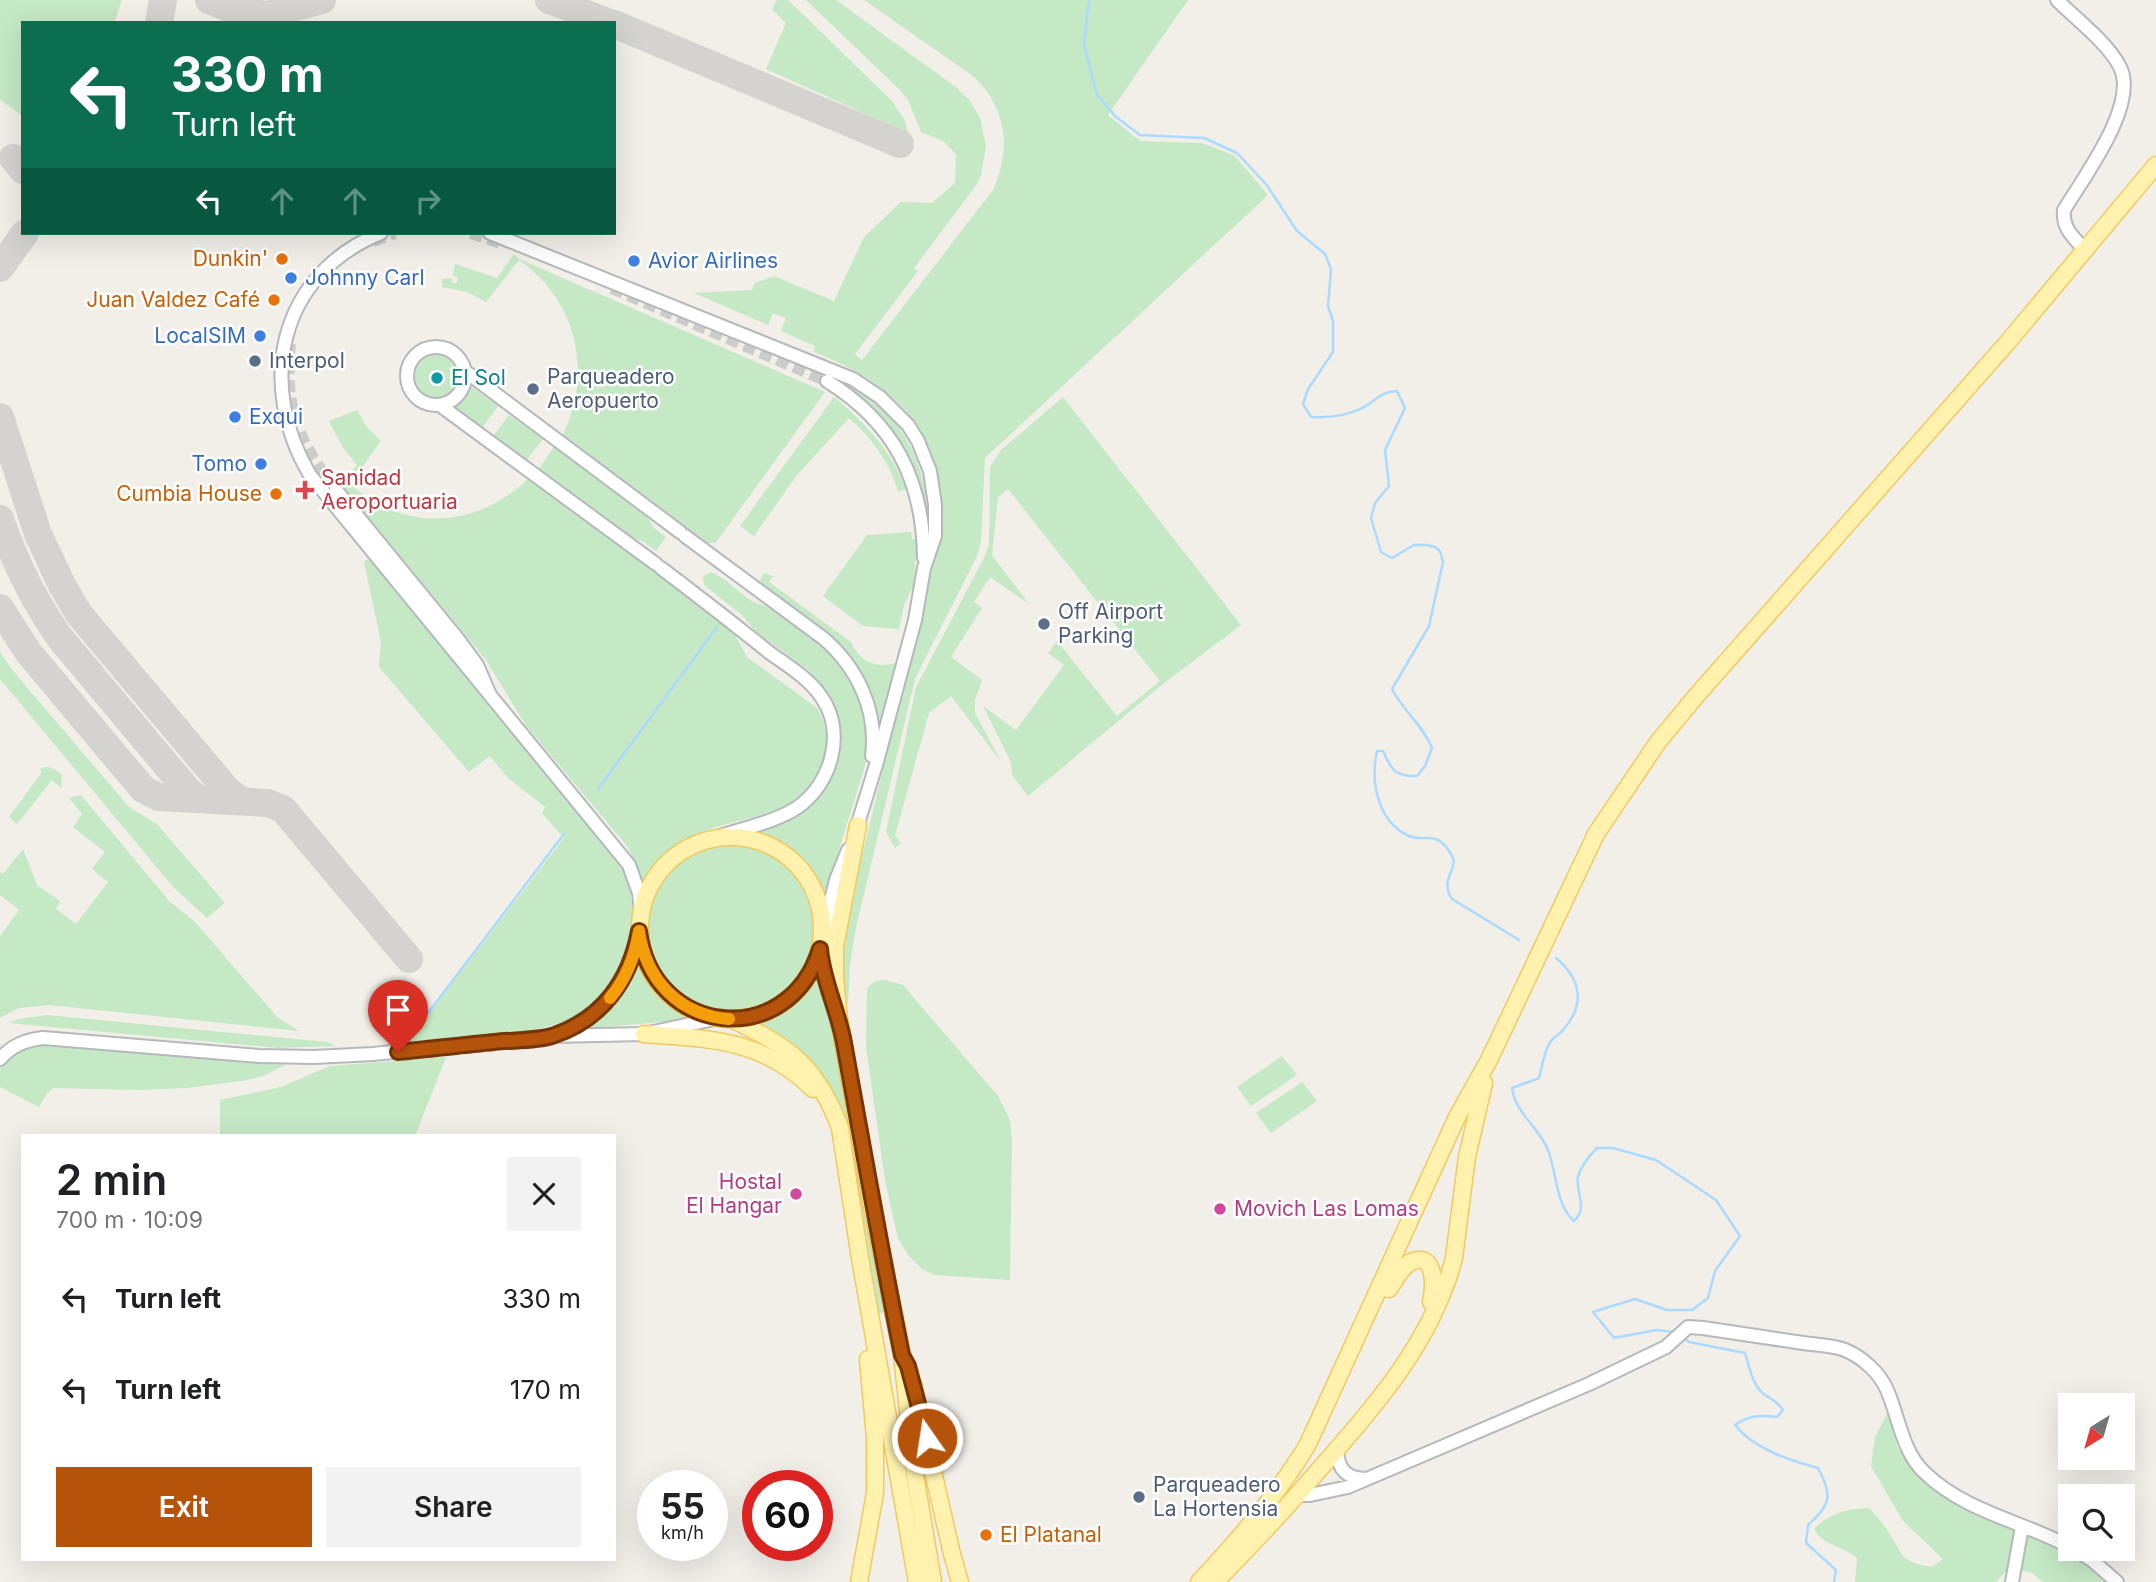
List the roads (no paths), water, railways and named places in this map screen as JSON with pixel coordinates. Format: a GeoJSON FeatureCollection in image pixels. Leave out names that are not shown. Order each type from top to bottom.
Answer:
{"type":"FeatureCollection","features":[{"type":"Feature","properties":{"kind":"main road"},"geometry":{"type":"LineString","coordinates":[[1199,1582],[1247,1531],[1281,1489],[1317,1427],[1457,1116],[1489,1060],[1596,834],[1658,742],[2007,343],[2156,165]]}},
{"type":"Feature","properties":{"kind":"main road"},"geometry":{"type":"LineString","coordinates":[[858,825],[835,947],[835,978],[839,1018],[873,1212],[902,1355],[915,1475],[933,1582]]}},
{"type":"Feature","properties":{"kind":"main road"},"geometry":{"type":"LineString","coordinates":[[839,1018],[825,981],[821,912],[815,890],[808,877],[788,856],[755,839],[718,837],[693,844],[663,866],[648,887],[639,931],[644,956],[663,989],[683,1005],[706,1016],[725,1019],[776,1041],[800,1060],[818,1084],[840,1128],[917,1582]]}},
{"type":"Feature","properties":{"kind":"main road"},"geometry":{"type":"LineString","coordinates":[[725,1019],[758,1015],[771,1010],[793,995],[810,974],[822,941]]}},
{"type":"Feature","properties":{"kind":"main road"},"geometry":{"type":"LineString","coordinates":[[644,1034],[716,1040],[748,1047],[783,1064],[833,1110]]}},
{"type":"Feature","properties":{"kind":"main road"},"geometry":{"type":"LineString","coordinates":[[1215,1582],[1337,1450],[1414,1351],[1445,1287],[1454,1258],[1467,1157],[1489,1060]]}},
{"type":"Feature","properties":{"kind":"main road"},"geometry":{"type":"LineString","coordinates":[[857,1581],[875,1493],[875,1448],[860,1258]]}},
{"type":"Feature","properties":{"kind":"main road"},"geometry":{"type":"LineString","coordinates":[[1365,1322],[1402,1269],[1419,1261],[1426,1263],[1433,1271],[1435,1287],[1422,1335]]}},
{"type":"Feature","properties":{"kind":"main road"},"geometry":{"type":"LineString","coordinates":[[902,1355],[916,1392],[951,1554],[960,1582]]}},
{"type":"Feature","properties":{"kind":"street"},"geometry":{"type":"LineString","coordinates":[[2057,0],[2113,55],[2122,70],[2124,95],[2113,127],[2064,210],[2063,220],[2067,230],[2085,250]]}},
{"type":"Feature","properties":{"kind":"street"},"geometry":{"type":"LineString","coordinates":[[376,235],[363,240],[332,261],[318,275],[306,291],[290,323],[282,359],[282,396],[293,442],[310,475],[629,865],[639,893],[641,912]]}},
{"type":"Feature","properties":{"kind":"street"},"geometry":{"type":"LineString","coordinates":[[495,235],[853,379],[896,411],[918,441],[930,471],[935,505],[935,536],[924,568],[915,620],[869,787],[858,825],[836,880],[822,941]]}},
{"type":"Feature","properties":{"kind":"street"},"geometry":{"type":"LineString","coordinates":[[441,405],[458,396],[465,385],[465,372],[457,355],[444,348],[426,348],[412,359],[407,369],[407,379],[413,394],[423,403],[441,405],[658,566],[806,680],[822,698],[832,721],[834,744],[831,760],[810,796],[786,813],[718,837]]}},
{"type":"Feature","properties":{"kind":"street"},"geometry":{"type":"LineString","coordinates":[[465,372],[822,638],[842,656],[858,679],[872,719],[873,750],[869,787]]}},
{"type":"Feature","properties":{"kind":"street"},"geometry":{"type":"LineString","coordinates":[[827,381],[861,405],[900,454],[915,486],[919,503],[923,525],[924,568]]}},
{"type":"Feature","properties":{"kind":"street"},"geometry":{"type":"LineString","coordinates":[[336,490],[458,639],[477,665],[490,695]]}},
{"type":"Feature","properties":{"kind":"street"},"geometry":{"type":"LineString","coordinates":[[551,1036],[578,1024],[612,996],[629,968],[639,931]]}},
{"type":"Feature","properties":{"kind":"street"},"geometry":{"type":"LineString","coordinates":[[0,1059],[12,1047],[43,1038],[259,1056],[314,1057],[373,1054],[551,1036],[644,1034],[725,1019]]}},
{"type":"Feature","properties":{"kind":"street"},"geometry":{"type":"LineString","coordinates":[[1297,1495],[1340,1490],[1589,1384],[1673,1342],[1688,1327],[1845,1350],[1867,1363],[1881,1379],[1911,1456],[1924,1472],[1953,1495],[1997,1518],[2058,1540]]}},
{"type":"Feature","properties":{"kind":"street"},"geometry":{"type":"LineString","coordinates":[[1337,1450],[1339,1466],[1343,1472],[1349,1477],[1366,1479]]}},
{"type":"Feature","properties":{"kind":"street"},"geometry":{"type":"LineString","coordinates":[[2012,1582],[2022,1527]]}},
{"type":"Feature","properties":{"kind":"street"},"geometry":{"type":"LineString","coordinates":[[2093,1561],[2117,1582]]}},
{"type":"Feature","properties":{"kind":"waterway"},"geometry":{"type":"LineString","coordinates":[[1089,0],[1084,44],[1097,95],[1116,117],[1140,135],[1204,138],[1237,153],[1266,184],[1297,231],[1325,254],[1331,269],[1328,306],[1333,321],[1333,352],[1308,389],[1303,404],[1311,417],[1350,413],[1382,395],[1397,391],[1405,408],[1385,450],[1389,486],[1375,503],[1371,518],[1381,552],[1392,558],[1414,545],[1426,545],[1440,551],[1443,562],[1429,626],[1392,689],[1432,748],[1425,766],[1417,776],[1395,771],[1383,751],[1377,751],[1376,788],[1383,811],[1398,830],[1415,838],[1440,841],[1451,854],[1453,864],[1447,885],[1452,899],[1519,940]]}},
{"type":"Feature","properties":{"kind":"waterway"},"geometry":{"type":"LineString","coordinates":[[598,789],[717,627]]}},
{"type":"Feature","properties":{"kind":"waterway"},"geometry":{"type":"LineString","coordinates":[[406,1042],[564,834]]}},
{"type":"Feature","properties":{"kind":"waterway"},"geometry":{"type":"LineString","coordinates":[[1556,958],[1571,974],[1575,983],[1578,992],[1575,1011],[1549,1045],[1539,1078],[1512,1088],[1522,1113],[1548,1150],[1560,1197],[1568,1214],[1574,1221],[1581,1210],[1578,1177],[1586,1161],[1597,1148],[1613,1148],[1656,1160],[1716,1200],[1740,1236],[1715,1271],[1708,1298],[1692,1310],[1667,1310],[1635,1299],[1593,1312],[1614,1338],[1656,1330],[1675,1332]]}},
{"type":"Feature","properties":{"kind":"waterway"},"geometry":{"type":"LineString","coordinates":[[1684,1338],[1689,1342],[1745,1353],[1757,1387],[1783,1410],[1777,1417],[1755,1416],[1735,1425],[1762,1447],[1818,1468],[1826,1486],[1827,1499],[1821,1511],[1808,1525],[1806,1543],[1836,1570],[1834,1582]]}},
{"type":"Feature","properties":{"kind":"tunnel"},"geometry":{"type":"LineString","coordinates":[[373,241],[390,235]]}},
{"type":"Feature","properties":{"kind":"tunnel"},"geometry":{"type":"LineString","coordinates":[[477,235],[501,243]]}},
{"type":"Feature","properties":{"kind":"tunnel"},"geometry":{"type":"LineString","coordinates":[[612,288],[827,381]]}},
{"type":"Feature","properties":{"kind":"tunnel"},"geometry":{"type":"LineString","coordinates":[[290,344],[289,386],[296,422],[312,455],[336,490]]}},
{"type":"Feature","properties":{"kind":"place","name":"Dunkin'"},"geometry":{"type":"Point","coordinates":[282,259]}},
{"type":"Feature","properties":{"kind":"place","name":"Avior Airlines"},"geometry":{"type":"Point","coordinates":[634,261]}},
{"type":"Feature","properties":{"kind":"place","name":"Johnny Carl"},"geometry":{"type":"Point","coordinates":[291,278]}},
{"type":"Feature","properties":{"kind":"place","name":"Juan Valdez Café"},"geometry":{"type":"Point","coordinates":[274,300]}},
{"type":"Feature","properties":{"kind":"place","name":"LocalSIM"},"geometry":{"type":"Point","coordinates":[260,336]}},
{"type":"Feature","properties":{"kind":"place","name":"Interpol"},"geometry":{"type":"Point","coordinates":[255,361]}},
{"type":"Feature","properties":{"kind":"place","name":"El Sol"},"geometry":{"type":"Point","coordinates":[437,378]}},
{"type":"Feature","properties":{"kind":"place","name":"Parqueadero Aeropuerto"},"geometry":{"type":"Point","coordinates":[533,389]}},
{"type":"Feature","properties":{"kind":"place","name":"Exqui"},"geometry":{"type":"Point","coordinates":[235,417]}},
{"type":"Feature","properties":{"kind":"place","name":"Tomo"},"geometry":{"type":"Point","coordinates":[261,464]}},
{"type":"Feature","properties":{"kind":"place","name":"Sanidad Aeroportuaria"},"geometry":{"type":"Point","coordinates":[305,490]}},
{"type":"Feature","properties":{"kind":"place","name":"Cumbia House"},"geometry":{"type":"Point","coordinates":[276,494]}},
{"type":"Feature","properties":{"kind":"place","name":"Off Airport Parking"},"geometry":{"type":"Point","coordinates":[1044,624]}},
{"type":"Feature","properties":{"kind":"place","name":"Hostal El Hangar"},"geometry":{"type":"Point","coordinates":[796,1194]}},
{"type":"Feature","properties":{"kind":"place","name":"Movich Las Lomas"},"geometry":{"type":"Point","coordinates":[1220,1209]}},
{"type":"Feature","properties":{"kind":"place","name":"Parqueadero La Hortensia"},"geometry":{"type":"Point","coordinates":[1139,1497]}},
{"type":"Feature","properties":{"kind":"place","name":"El Platanal"},"geometry":{"type":"Point","coordinates":[986,1535]}}]}
